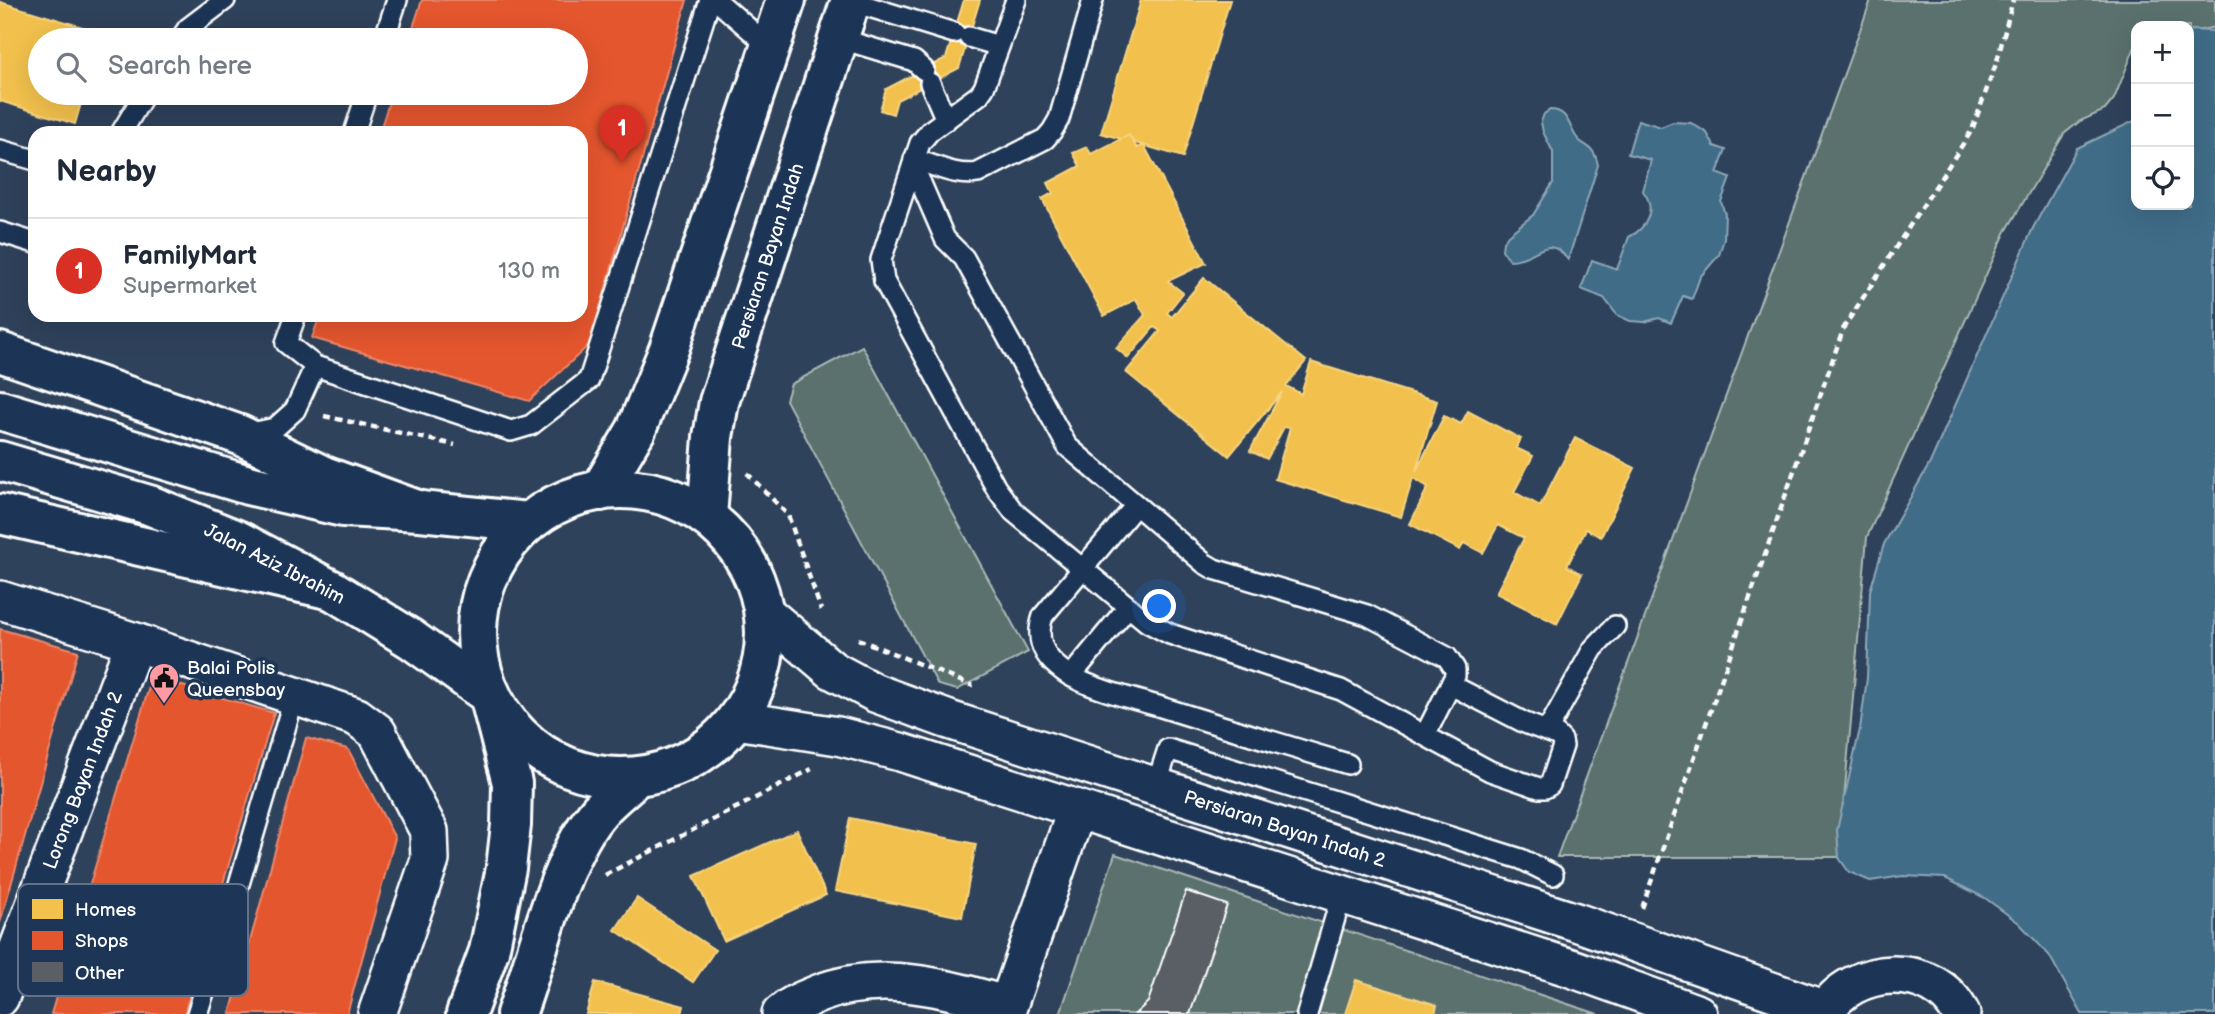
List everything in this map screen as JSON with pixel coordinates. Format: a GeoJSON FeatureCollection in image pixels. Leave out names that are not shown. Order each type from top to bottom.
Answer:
{"type":"FeatureCollection","features":[{"type":"Feature","properties":{"kind":"main road"},"geometry":{"type":"LineString","coordinates":[[600,491],[636,429],[669,349],[786,0]]}},
{"type":"Feature","properties":{"kind":"main road","name":"Persiaran Bayan Indah"},"geometry":{"type":"LineString","coordinates":[[707,517],[713,437],[719,402],[850,0]]}},
{"type":"Feature","properties":{"kind":"main road"},"geometry":{"type":"LineString","coordinates":[[0,352],[240,435],[324,476],[420,511]]}},
{"type":"Feature","properties":{"kind":"main road"},"geometry":{"type":"LineString","coordinates":[[0,410],[248,485],[343,507],[420,511],[528,522]]}},
{"type":"Feature","properties":{"kind":"main road","name":"Jalan Aziz Ibrahim"},"geometry":{"type":"LineString","coordinates":[[0,461],[149,505],[237,540],[332,590],[411,639],[489,695]]}},
{"type":"Feature","properties":{"kind":"main road"},"geometry":{"type":"LineString","coordinates":[[466,1014],[489,951],[506,868],[511,825],[512,783],[476,649],[479,602],[497,558],[528,522],[561,502],[600,491],[637,490],[674,499],[707,517],[734,543],[753,576],[764,612],[765,650],[755,687],[736,720],[709,748],[674,767],[636,777],[591,774],[549,759],[514,732],[489,695]]}},
{"type":"Feature","properties":{"kind":"main road"},"geometry":{"type":"LineString","coordinates":[[0,514],[332,590]]}},
{"type":"Feature","properties":{"kind":"main road"},"geometry":{"type":"LineString","coordinates":[[516,1014],[561,877],[599,811],[636,777]]}},
{"type":"Feature","properties":{"kind":"street"},"geometry":{"type":"LineString","coordinates":[[0,600],[295,695],[357,717],[377,732],[429,831],[430,860],[377,1014]]}},
{"type":"Feature","properties":{"kind":"street","name":"Persiaran Bayan Indah 2"},"geometry":{"type":"LineString","coordinates":[[764,612],[832,670],[874,693],[1576,922],[1824,1012],[1842,991],[1864,978],[1890,974],[1916,977],[1939,989],[1961,1014]]}},
{"type":"Feature","properties":{"kind":"street","name":"Lorong Bayan Indah 2"},"geometry":{"type":"LineString","coordinates":[[43,884],[135,642]]}},
{"type":"Feature","properties":{"kind":"street"},"geometry":{"type":"LineString","coordinates":[[736,720],[838,736],[900,751],[1571,968],[1698,1014]]}},
{"type":"Feature","properties":{"kind":"street"},"geometry":{"type":"LineString","coordinates":[[780,1014],[791,1005],[834,988],[884,980],[943,988],[1006,1010],[1077,809]]}},
{"type":"Feature","properties":{"kind":"street","name":"Lorong Bayan Indah 2"},"geometry":{"type":"LineString","coordinates":[[0,997],[18,950]]}},
{"type":"Feature","properties":{"kind":"lane"},"geometry":{"type":"LineString","coordinates":[[188,28],[225,0]]}},
{"type":"Feature","properties":{"kind":"lane"},"geometry":{"type":"LineString","coordinates":[[388,28],[397,0]]}},
{"type":"Feature","properties":{"kind":"lane"},"geometry":{"type":"LineString","coordinates":[[294,322],[286,343],[315,366],[511,431],[531,425],[589,380],[710,0]]}},
{"type":"Feature","properties":{"kind":"lane"},"geometry":{"type":"LineString","coordinates":[[716,0],[770,47]]}},
{"type":"Feature","properties":{"kind":"lane"},"geometry":{"type":"LineString","coordinates":[[850,0],[999,46]]}},
{"type":"Feature","properties":{"kind":"lane"},"geometry":{"type":"LineString","coordinates":[[913,162],[969,175],[1045,139],[1059,119],[1093,0]]}},
{"type":"Feature","properties":{"kind":"lane"},"geometry":{"type":"LineString","coordinates":[[1014,1],[979,95],[924,136],[881,260],[884,281],[996,488],[1014,512],[1147,622],[1170,634],[1342,690],[1490,771],[1539,788],[1550,785],[1563,746],[1562,740],[1557,735],[1525,723],[1451,685]]}},
{"type":"Feature","properties":{"kind":"lane"},"geometry":{"type":"LineString","coordinates":[[838,38],[914,61],[927,76],[946,120]]}},
{"type":"Feature","properties":{"kind":"lane"},"geometry":{"type":"LineString","coordinates":[[125,126],[138,105]]}},
{"type":"Feature","properties":{"kind":"lane"},"geometry":{"type":"LineString","coordinates":[[356,126],[363,105]]}},
{"type":"Feature","properties":{"kind":"lane"},"geometry":{"type":"LineString","coordinates":[[0,150],[28,158]]}},
{"type":"Feature","properties":{"kind":"lane"},"geometry":{"type":"LineString","coordinates":[[913,162],[944,239],[964,258],[1067,446],[1214,569],[1358,612],[1447,657],[1455,669],[1451,685],[1425,735]]}},
{"type":"Feature","properties":{"kind":"lane"},"geometry":{"type":"LineString","coordinates":[[0,232],[28,241]]}},
{"type":"Feature","properties":{"kind":"lane"},"geometry":{"type":"LineString","coordinates":[[240,435],[275,428],[295,410],[315,366]]}},
{"type":"Feature","properties":{"kind":"lane"},"geometry":{"type":"LineString","coordinates":[[1136,505],[1044,616],[1039,640],[1043,650],[1062,671],[1115,693],[1348,764]]}},
{"type":"Feature","properties":{"kind":"lane"},"geometry":{"type":"LineString","coordinates":[[1071,676],[1128,607]]}},
{"type":"Feature","properties":{"kind":"lane"},"geometry":{"type":"LineString","coordinates":[[1547,731],[1593,649],[1615,626]]}},
{"type":"Feature","properties":{"kind":"lane"},"geometry":{"type":"LineString","coordinates":[[239,884],[295,695]]}},
{"type":"Feature","properties":{"kind":"lane"},"geometry":{"type":"LineString","coordinates":[[1156,786],[1168,749],[1521,859],[1553,875]]}},
{"type":"Feature","properties":{"kind":"lane"},"geometry":{"type":"LineString","coordinates":[[1307,1014],[1342,894]]}},
{"type":"Feature","properties":{"kind":"lane"},"geometry":{"type":"LineString","coordinates":[[197,1014],[203,996]]}},
{"type":"Feature","properties":{"kind":"path"},"geometry":{"type":"LineString","coordinates":[[1640,918],[1844,327],[1972,130],[1997,61],[2013,0]]}},
{"type":"Feature","properties":{"kind":"path"},"geometry":{"type":"LineString","coordinates":[[295,410],[457,446]]}},
{"type":"Feature","properties":{"kind":"path"},"geometry":{"type":"LineString","coordinates":[[747,473],[788,515],[821,610],[830,618]]}},
{"type":"Feature","properties":{"kind":"path"},"geometry":{"type":"LineString","coordinates":[[849,635],[975,687]]}},
{"type":"Feature","properties":{"kind":"path"},"geometry":{"type":"LineString","coordinates":[[601,881],[608,873],[820,765]]}},
{"type":"Feature","properties":{"kind":"green space"},"geometry":{"type":"Polygon","coordinates":[[[1871,0],[2215,0],[2215,27],[2194,30],[2194,21],[2131,21],[2131,56],[2114,99],[2105,110],[2080,121],[2064,134],[2005,233],[1867,537],[1839,857],[1557,857],[1871,0]]]}},
{"type":"Feature","properties":{"kind":"green space"},"geometry":{"type":"Polygon","coordinates":[[[862,346],[1028,652],[957,690],[938,685],[786,400],[791,384],[862,346]]]}},
{"type":"Feature","properties":{"kind":"green space"},"geometry":{"type":"Polygon","coordinates":[[[1115,854],[1598,1014],[1060,1014],[1115,854]]]}},
{"type":"Feature","properties":{"kind":"water"},"geometry":{"type":"Polygon","coordinates":[[[2194,30],[2215,31],[2215,1014],[2082,1014],[2049,955],[2019,923],[1985,898],[1945,878],[1903,876],[1870,881],[1849,872],[1839,858],[1837,830],[1860,729],[1867,678],[1870,591],[1884,544],[1930,463],[2033,228],[2077,148],[2131,122],[2131,210],[2194,210],[2194,30]]]}},
{"type":"Feature","properties":{"kind":"water"},"geometry":{"type":"Polygon","coordinates":[[[1550,110],[1564,115],[1578,139],[1591,149],[1598,165],[1568,260],[1561,252],[1548,247],[1510,260],[1502,250],[1503,242],[1533,215],[1553,183],[1553,152],[1541,122],[1544,114],[1550,110]]]}},
{"type":"Feature","properties":{"kind":"water"},"geometry":{"type":"Polygon","coordinates":[[[1638,120],[1661,127],[1673,122],[1691,123],[1707,133],[1714,146],[1726,150],[1717,173],[1730,178],[1721,202],[1725,214],[1724,239],[1719,255],[1700,277],[1692,299],[1683,296],[1671,323],[1659,318],[1644,322],[1630,321],[1617,315],[1604,298],[1581,289],[1592,260],[1617,269],[1629,237],[1641,229],[1648,217],[1649,205],[1643,191],[1651,160],[1628,154],[1638,120]]]}},
{"type":"Feature","properties":{"kind":"building: Homes"},"geometry":{"type":"Polygon","coordinates":[[[964,0],[980,0],[959,68],[897,100],[893,114],[880,110],[886,89],[946,58],[964,0]]]}},
{"type":"Feature","properties":{"kind":"building: Homes"},"geometry":{"type":"Polygon","coordinates":[[[1141,0],[1230,0],[1183,157],[1101,133],[1141,0]]]}},
{"type":"Feature","properties":{"kind":"building: Homes"},"geometry":{"type":"Polygon","coordinates":[[[0,2],[86,28],[28,28],[28,105],[81,105],[75,124],[0,101],[0,2]]]}},
{"type":"Feature","properties":{"kind":"building: Homes"},"geometry":{"type":"Polygon","coordinates":[[[1129,135],[1137,148],[1144,145],[1206,263],[1168,281],[1183,293],[1167,313],[1172,317],[1204,278],[1306,361],[1286,386],[1301,394],[1311,362],[1437,401],[1416,471],[1444,416],[1461,424],[1468,411],[1521,439],[1516,448],[1533,456],[1514,492],[1540,506],[1575,438],[1635,468],[1601,537],[1586,529],[1567,566],[1582,574],[1557,624],[1496,593],[1524,538],[1498,525],[1483,553],[1464,543],[1460,550],[1410,524],[1428,487],[1413,478],[1401,517],[1275,479],[1290,428],[1284,427],[1267,459],[1250,451],[1282,392],[1229,456],[1126,372],[1160,331],[1154,327],[1128,358],[1116,348],[1145,315],[1136,299],[1104,316],[1042,199],[1053,193],[1048,183],[1080,166],[1073,153],[1087,147],[1091,154],[1129,135]]]}},
{"type":"Feature","properties":{"kind":"building: Homes"},"geometry":{"type":"Polygon","coordinates":[[[850,818],[976,844],[962,917],[835,891],[850,818]]]}},
{"type":"Feature","properties":{"kind":"building: Homes"},"geometry":{"type":"Polygon","coordinates":[[[797,830],[826,895],[724,941],[694,876],[797,830]]]}},
{"type":"Feature","properties":{"kind":"building: Homes"},"geometry":{"type":"Polygon","coordinates":[[[637,898],[715,950],[693,982],[615,930],[637,898]]]}},
{"type":"Feature","properties":{"kind":"building: Homes"},"geometry":{"type":"Polygon","coordinates":[[[1356,980],[1437,1005],[1435,1014],[1345,1014],[1356,980]]]}},
{"type":"Feature","properties":{"kind":"building: Homes"},"geometry":{"type":"Polygon","coordinates":[[[595,982],[684,1006],[682,1014],[586,1014],[595,982]]]}},
{"type":"Feature","properties":{"kind":"building: Shops"},"geometry":{"type":"Polygon","coordinates":[[[422,0],[687,0],[590,344],[529,401],[312,338],[318,322],[588,322],[588,126],[381,126],[388,105],[588,105],[588,28],[413,28],[422,0]]]}},
{"type":"Feature","properties":{"kind":"building: Shops"},"geometry":{"type":"Polygon","coordinates":[[[0,629],[78,651],[0,923],[0,629]]]}},
{"type":"Feature","properties":{"kind":"building: Shops"},"geometry":{"type":"Polygon","coordinates":[[[152,677],[274,713],[223,884],[90,884],[152,677]]]}},
{"type":"Feature","properties":{"kind":"building: Shops"},"geometry":{"type":"Polygon","coordinates":[[[306,738],[348,749],[395,838],[347,1014],[230,1014],[235,996],[248,996],[248,949],[306,738]]]}},
{"type":"Feature","properties":{"kind":"building: Shops"},"geometry":{"type":"Polygon","coordinates":[[[56,996],[189,996],[184,1014],[51,1014],[56,996]]]}},
{"type":"Feature","properties":{"kind":"building: Other"},"geometry":{"type":"Polygon","coordinates":[[[1186,891],[1227,905],[1190,1014],[1135,1014],[1148,1002],[1186,891]]]}},
{"type":"Feature","properties":{"kind":"place","name":"FamilyMart"},"geometry":{"type":"Point","coordinates":[622,163]}},
{"type":"Feature","properties":{"kind":"place","name":"Balai Polis Queensbay"},"geometry":{"type":"Point","coordinates":[164,705]}}]}
